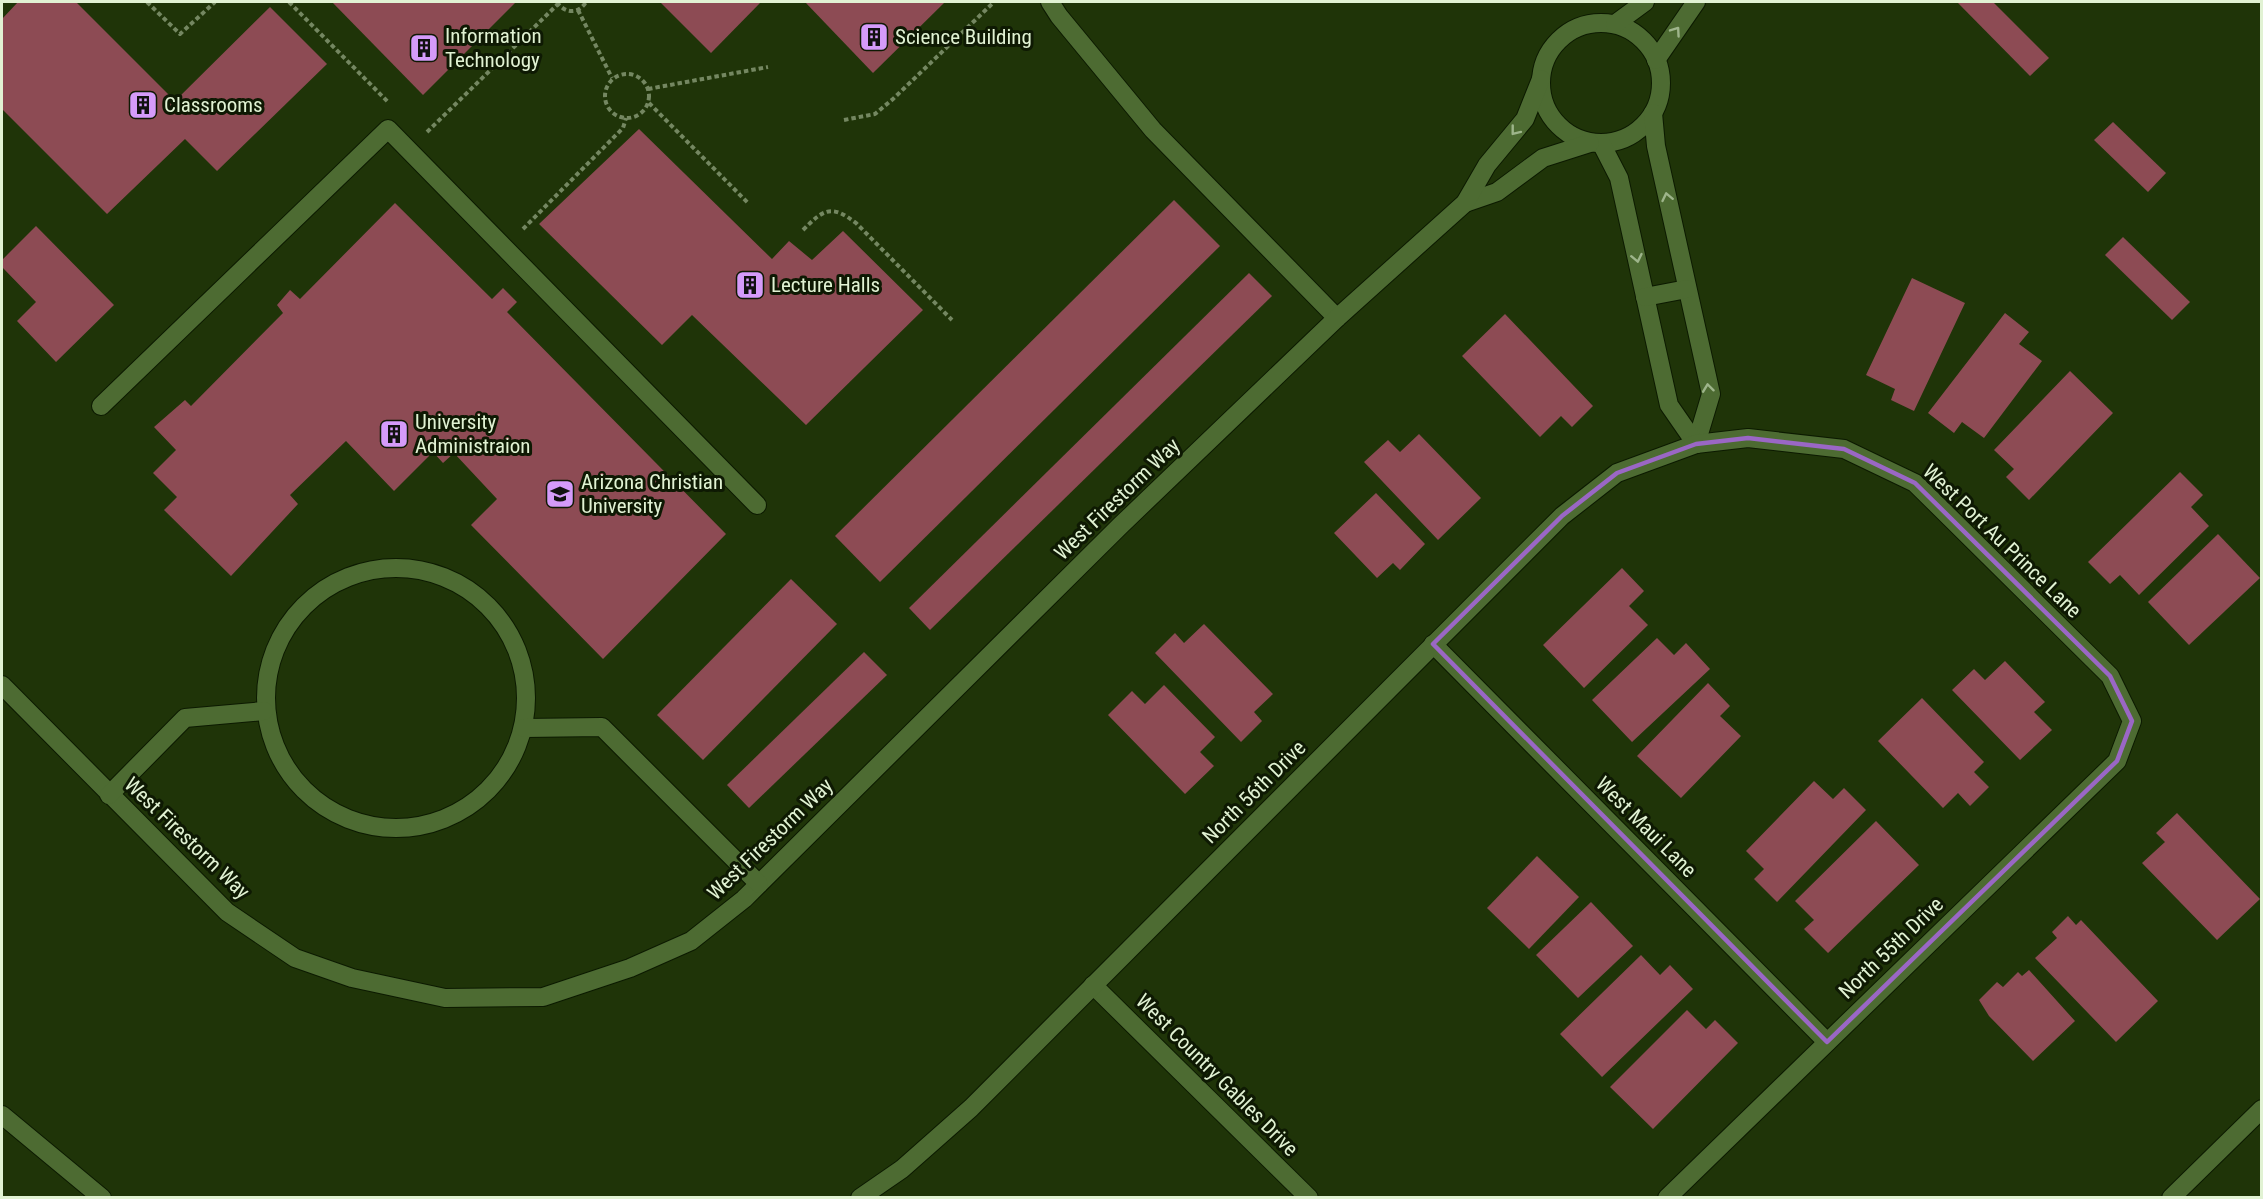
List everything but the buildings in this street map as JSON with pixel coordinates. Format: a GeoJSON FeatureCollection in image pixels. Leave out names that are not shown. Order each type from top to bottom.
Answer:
{"type":"FeatureCollection","features":[{"type":"Feature","properties":{"kind":"street"},"geometry":{"type":"LineString","coordinates":[[1050,2],[1153,130],[1337,318]]}},
{"type":"Feature","properties":{"kind":"street"},"geometry":{"type":"LineString","coordinates":[[1615,24],[1644,2]]}},
{"type":"Feature","properties":{"kind":"street"},"geometry":{"type":"LineString","coordinates":[[1656,60],[1696,2]]}},
{"type":"Feature","properties":{"kind":"street"},"geometry":{"type":"LineString","coordinates":[[1603,22],[1622,26],[1640,36],[1653,51],[1656,60],[1661,69],[1662,89],[1646,124],[1629,137],[1610,143],[1596,143],[1571,136],[1555,123],[1544,105],[1540,85],[1543,65],[1552,47],[1566,33],[1583,24],[1603,22]]}},
{"type":"Feature","properties":{"kind":"street","name":"West Firestorm Way"},"geometry":{"type":"LineString","coordinates":[[2,685],[227,912],[295,958],[352,978],[445,998],[543,997],[630,968],[691,941],[744,899],[1121,525],[1337,318],[1465,203],[1487,165],[1525,119],[1541,79]]}},
{"type":"Feature","properties":{"kind":"street"},"geometry":{"type":"LineString","coordinates":[[1653,113],[1656,146],[1711,394],[1696,444]]}},
{"type":"Feature","properties":{"kind":"street"},"geometry":{"type":"LineString","coordinates":[[101,406],[388,129],[757,505]]}},
{"type":"Feature","properties":{"kind":"street"},"geometry":{"type":"LineString","coordinates":[[1596,143],[1619,178],[1669,405],[1696,444]]}},
{"type":"Feature","properties":{"kind":"street","name":"West Firestorm Way"},"geometry":{"type":"LineString","coordinates":[[1465,203],[1497,192],[1543,158],[1596,143]]}},
{"type":"Feature","properties":{"kind":"street"},"geometry":{"type":"LineString","coordinates":[[1645,297],[1687,289]]}},
{"type":"Feature","properties":{"kind":"street","name":"West Port Au Prince Lane"},"geometry":{"type":"LineString","coordinates":[[1696,444],[1748,438],[1844,449],[1915,483],[2110,676],[2132,721]]}},
{"type":"Feature","properties":{"kind":"street","name":"North 56th Drive"},"geometry":{"type":"LineString","coordinates":[[860,1197],[902,1170],[971,1108],[1562,516],[1617,473],[1696,444]]}},
{"type":"Feature","properties":{"kind":"street"},"geometry":{"type":"LineString","coordinates":[[406,567],[450,579],[488,605],[513,639],[526,683],[524,728],[506,770],[473,805],[432,825],[386,830],[342,818],[304,792],[277,754],[264,711],[268,665],[287,623],[318,591],[360,571],[406,567]]}},
{"type":"Feature","properties":{"kind":"street","name":"West Maui Lane"},"geometry":{"type":"LineString","coordinates":[[1433,644],[1827,1042]]}},
{"type":"Feature","properties":{"kind":"street"},"geometry":{"type":"LineString","coordinates":[[109,795],[185,718],[264,711]]}},
{"type":"Feature","properties":{"kind":"street","name":"North 55th Drive"},"geometry":{"type":"LineString","coordinates":[[1667,1197],[2117,761],[2132,721]]}},
{"type":"Feature","properties":{"kind":"street"},"geometry":{"type":"LineString","coordinates":[[524,728],[602,727],[759,884]]}},
{"type":"Feature","properties":{"kind":"street","name":"West Country Gables Drive"},"geometry":{"type":"LineString","coordinates":[[1093,985],[1309,1197]]}},
{"type":"Feature","properties":{"kind":"street"},"geometry":{"type":"LineString","coordinates":[[2171,1197],[2262,1109]]}},
{"type":"Feature","properties":{"kind":"street"},"geometry":{"type":"LineString","coordinates":[[2,1115],[102,1197]]}},
{"type":"Feature","properties":{"kind":"path"},"geometry":{"type":"LineString","coordinates":[[147,2],[180,34],[215,2]]}},
{"type":"Feature","properties":{"kind":"path"},"geometry":{"type":"LineString","coordinates":[[423,137],[557,3],[570,12],[578,10],[586,2]]}},
{"type":"Feature","properties":{"kind":"path"},"geometry":{"type":"LineString","coordinates":[[844,120],[875,114],[994,2]]}},
{"type":"Feature","properties":{"kind":"path"},"geometry":{"type":"LineString","coordinates":[[578,10],[612,78]]}},
{"type":"Feature","properties":{"kind":"path"},"geometry":{"type":"LineString","coordinates":[[648,88],[768,67]]}},
{"type":"Feature","properties":{"kind":"path"},"geometry":{"type":"LineString","coordinates":[[626,73],[639,77],[648,88],[649,103],[640,115],[626,118],[613,114],[605,103],[605,90],[612,78],[626,73]]}},
{"type":"Feature","properties":{"kind":"path"},"geometry":{"type":"LineString","coordinates":[[649,103],[748,203]]}},
{"type":"Feature","properties":{"kind":"path"},"geometry":{"type":"LineString","coordinates":[[518,234],[623,128],[626,118]]}},
{"type":"Feature","properties":{"kind":"path"},"geometry":{"type":"LineString","coordinates":[[803,230],[818,214],[830,210],[843,213],[856,223],[952,320]]}},
{"type":"Feature","properties":{"kind":"highlighted area"},"geometry":{"type":"Polygon","coordinates":[[[1748,438],[1844,449],[1915,483],[2110,676],[2132,721],[2117,761],[1827,1042],[1433,644],[1562,516],[1617,473],[1696,444],[1748,438]]]}},
{"type":"Feature","properties":{"kind":"place","name":"Science Building"},"geometry":{"type":"Point","coordinates":[874,37]}},
{"type":"Feature","properties":{"kind":"place","name":"Information Technology"},"geometry":{"type":"Point","coordinates":[424,48]}},
{"type":"Feature","properties":{"kind":"place","name":"Classrooms"},"geometry":{"type":"Point","coordinates":[143,105]}},
{"type":"Feature","properties":{"kind":"place","name":"Lecture Halls"},"geometry":{"type":"Point","coordinates":[750,285]}},
{"type":"Feature","properties":{"kind":"place","name":"University Administraion"},"geometry":{"type":"Point","coordinates":[394,434]}},
{"type":"Feature","properties":{"kind":"place","name":"Arizona Christian University"},"geometry":{"type":"Point","coordinates":[560,494]}}]}
